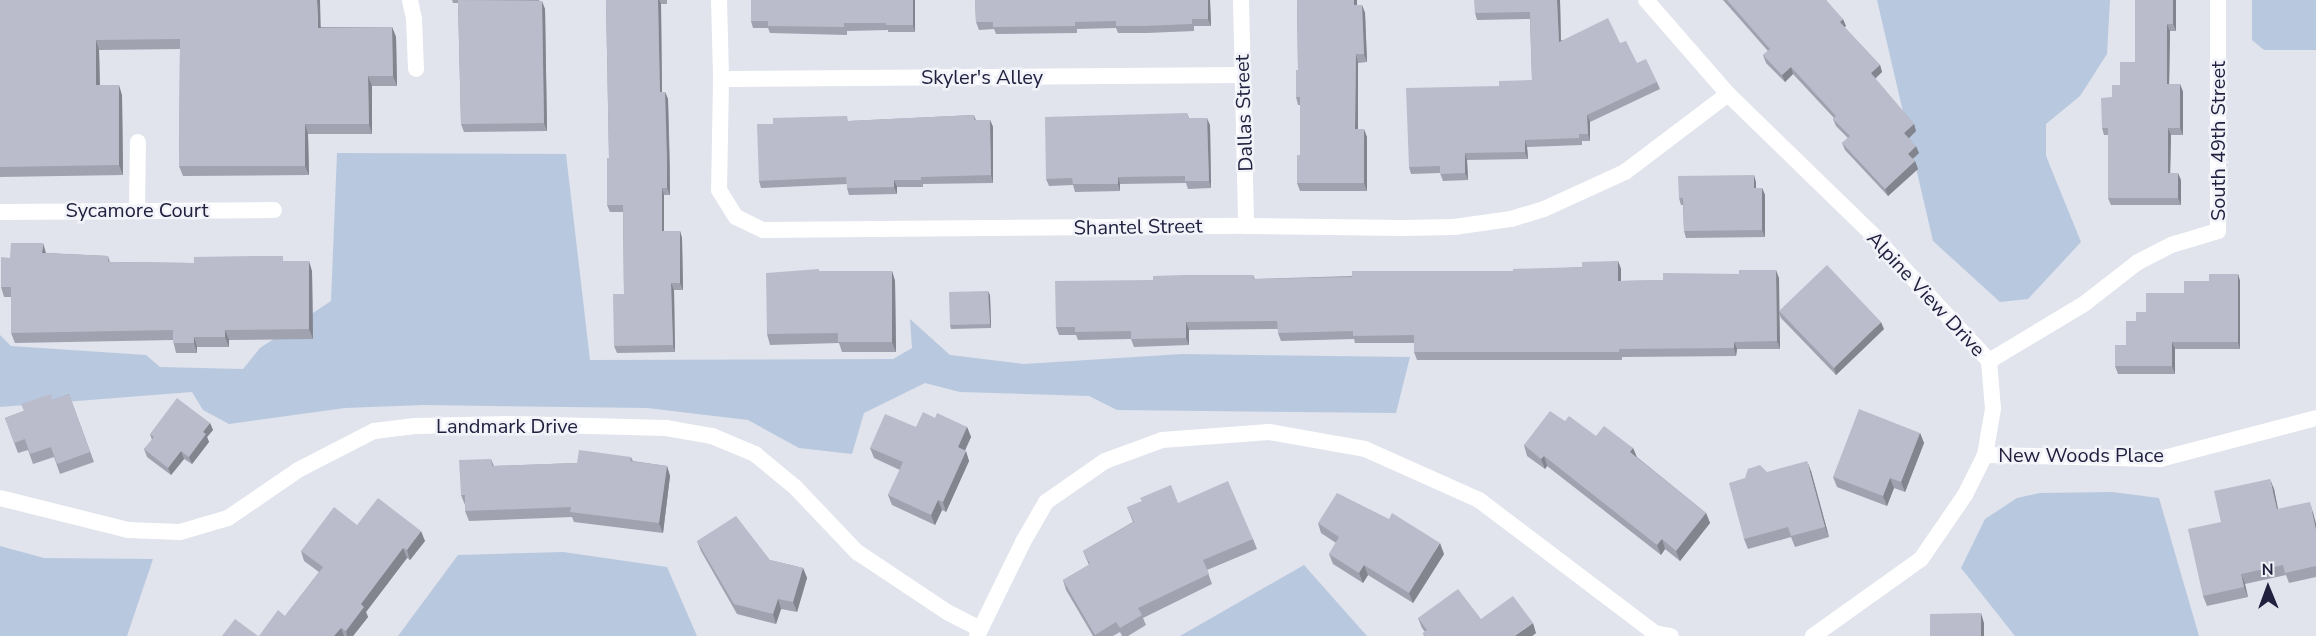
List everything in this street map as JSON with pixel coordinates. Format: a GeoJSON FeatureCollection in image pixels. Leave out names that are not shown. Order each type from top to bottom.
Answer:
{"type":"FeatureCollection","features":[{"type":"Feature","properties":{"kind":"street"},"geometry":{"type":"LineString","coordinates":[[410,0],[414,19],[416,69]]}},
{"type":"Feature","properties":{"kind":"street","name":"Shantel Street"},"geometry":{"type":"LineString","coordinates":[[719,0],[721,78],[719,190],[736,217],[763,230],[1246,226],[1403,228],[1454,227],[1511,219],[1544,209],[1625,172],[1728,94]]}},
{"type":"Feature","properties":{"kind":"street","name":"Dallas Street"},"geometry":{"type":"LineString","coordinates":[[1241,0],[1246,226]]}},
{"type":"Feature","properties":{"kind":"street","name":"Alpine View Drive"},"geometry":{"type":"LineString","coordinates":[[1646,0],[1728,94],[1871,233],[1989,361],[1994,409],[1985,455],[1971,485],[1921,559],[1813,636]]}},
{"type":"Feature","properties":{"kind":"street","name":"South 49th Street"},"geometry":{"type":"LineString","coordinates":[[1989,361],[2084,303],[2138,262],[2171,245],[2218,231],[2218,0]]}},
{"type":"Feature","properties":{"kind":"street","name":"Skyler's Alley"},"geometry":{"type":"LineString","coordinates":[[721,78],[1242,75]]}},
{"type":"Feature","properties":{"kind":"street"},"geometry":{"type":"LineString","coordinates":[[136,210],[138,142]]}},
{"type":"Feature","properties":{"kind":"street","name":"Sycamore Court"},"geometry":{"type":"LineString","coordinates":[[0,212],[274,210]]}},
{"type":"Feature","properties":{"kind":"street","name":"New Woods Place"},"geometry":{"type":"LineString","coordinates":[[1985,455],[2160,459],[2316,418]]}},
{"type":"Feature","properties":{"kind":"street","name":"Landmark Drive"},"geometry":{"type":"LineString","coordinates":[[0,498],[128,530],[180,532],[228,518],[298,470],[374,431],[415,426],[514,424],[666,428],[712,436],[755,454],[795,487],[857,552],[978,632]]}},
{"type":"Feature","properties":{"kind":"street"},"geometry":{"type":"LineString","coordinates":[[978,632],[1023,542],[1047,502],[1105,461],[1162,440],[1269,432],[1365,449],[1479,500],[1660,635]]}},
{"type":"Feature","properties":{"kind":"shaded area"},"geometry":{"type":"Polygon","coordinates":[[[1877,0],[2110,0],[2107,54],[2080,96],[2046,124],[2046,156],[2081,242],[2028,299],[2000,302],[1933,241],[1877,0]]]}},
{"type":"Feature","properties":{"kind":"shaded area"},"geometry":{"type":"Polygon","coordinates":[[[2252,0],[2316,0],[2316,50],[2264,50],[2252,40],[2252,0]]]}},
{"type":"Feature","properties":{"kind":"shaded area"},"geometry":{"type":"Polygon","coordinates":[[[337,153],[566,154],[590,360],[893,359],[912,348],[910,319],[950,355],[1024,364],[1182,354],[1410,357],[1396,413],[1117,410],[1089,396],[960,392],[925,383],[864,413],[852,454],[799,448],[748,420],[647,408],[423,405],[345,408],[229,424],[203,410],[192,392],[0,407],[0,335],[11,346],[146,355],[160,367],[243,369],[260,348],[331,301],[337,153]]]}},
{"type":"Feature","properties":{"kind":"shaded area"},"geometry":{"type":"Polygon","coordinates":[[[2112,492],[2159,498],[2199,636],[2015,636],[1961,568],[1985,519],[2017,498],[2040,493],[2112,492]]]}},
{"type":"Feature","properties":{"kind":"shaded area"},"geometry":{"type":"Polygon","coordinates":[[[0,546],[44,558],[153,559],[127,636],[0,636],[0,546]]]}},
{"type":"Feature","properties":{"kind":"shaded area"},"geometry":{"type":"Polygon","coordinates":[[[563,552],[667,567],[697,636],[398,636],[458,555],[563,552]]]}},
{"type":"Feature","properties":{"kind":"shaded area"},"geometry":{"type":"Polygon","coordinates":[[[1304,565],[1367,636],[1180,636],[1304,565]]]}},
{"type":"Feature","properties":{"kind":"building"},"geometry":{"type":"Polygon","coordinates":[[[0,0],[317,0],[318,28],[392,27],[393,76],[368,76],[369,124],[305,124],[305,166],[179,166],[180,39],[96,40],[96,85],[119,85],[119,165],[0,167],[0,0]]]}},
{"type":"Feature","properties":{"kind":"building"},"geometry":{"type":"Polygon","coordinates":[[[458,0],[542,1],[544,123],[461,124],[458,0]]]}},
{"type":"Feature","properties":{"kind":"building"},"geometry":{"type":"Polygon","coordinates":[[[606,0],[658,0],[660,92],[665,92],[667,157],[667,188],[662,188],[662,231],[680,231],[680,283],[671,283],[673,345],[614,346],[613,294],[624,294],[623,205],[607,205],[607,158],[609,158],[606,0]]]}},
{"type":"Feature","properties":{"kind":"building"},"geometry":{"type":"Polygon","coordinates":[[[751,0],[913,0],[913,25],[844,23],[844,27],[768,26],[768,21],[751,21],[751,0]]]}},
{"type":"Feature","properties":{"kind":"building"},"geometry":{"type":"Polygon","coordinates":[[[975,0],[1208,0],[1208,19],[1192,19],[1192,24],[1144,26],[1116,26],[1116,21],[1075,22],[1075,26],[993,27],[993,22],[976,22],[975,0]]]}},
{"type":"Feature","properties":{"kind":"building"},"geometry":{"type":"Polygon","coordinates":[[[1297,0],[1354,0],[1354,5],[1362,5],[1364,54],[1356,54],[1355,129],[1364,129],[1364,183],[1297,183],[1297,155],[1300,155],[1300,97],[1296,97],[1297,0]]]}},
{"type":"Feature","properties":{"kind":"building"},"geometry":{"type":"Polygon","coordinates":[[[1474,0],[1557,0],[1559,42],[1608,18],[1620,43],[1626,41],[1637,63],[1646,59],[1657,82],[1587,115],[1588,134],[1579,134],[1579,138],[1525,140],[1525,152],[1465,153],[1465,173],[1440,174],[1440,166],[1409,167],[1406,88],[1499,86],[1499,81],[1532,80],[1530,12],[1475,13],[1474,0]]]}},
{"type":"Feature","properties":{"kind":"building"},"geometry":{"type":"Polygon","coordinates":[[[1727,0],[1826,0],[1843,19],[1840,22],[1880,65],[1871,73],[1914,124],[1904,133],[1916,146],[1908,154],[1915,161],[1885,189],[1842,143],[1850,136],[1833,119],[1836,116],[1791,67],[1782,75],[1763,55],[1770,49],[1727,0]]]}},
{"type":"Feature","properties":{"kind":"building"},"geometry":{"type":"Polygon","coordinates":[[[2135,0],[2173,0],[2173,24],[2167,24],[2167,84],[2180,84],[2180,128],[2168,128],[2168,173],[2178,173],[2178,198],[2108,198],[2108,128],[2102,128],[2101,98],[2112,97],[2112,85],[2120,85],[2120,62],[2135,62],[2135,0]]]}},
{"type":"Feature","properties":{"kind":"building"},"geometry":{"type":"Polygon","coordinates":[[[1187,113],[1188,118],[1207,118],[1209,181],[1185,181],[1185,176],[1118,177],[1118,184],[1073,184],[1072,178],[1046,179],[1045,117],[1187,113]]]}},
{"type":"Feature","properties":{"kind":"building"},"geometry":{"type":"Polygon","coordinates":[[[974,115],[974,120],[990,120],[991,175],[894,180],[894,187],[847,188],[846,177],[759,181],[757,124],[773,124],[773,118],[847,116],[848,121],[974,115]]]}},
{"type":"Feature","properties":{"kind":"building"},"geometry":{"type":"Polygon","coordinates":[[[1754,175],[1754,188],[1762,188],[1762,230],[1684,231],[1683,198],[1679,198],[1678,176],[1754,175]]]}},
{"type":"Feature","properties":{"kind":"building"},"geometry":{"type":"Polygon","coordinates":[[[11,243],[43,243],[42,253],[108,256],[108,262],[194,263],[194,257],[253,256],[283,256],[283,261],[309,261],[309,329],[225,330],[225,337],[194,337],[194,343],[173,343],[173,330],[11,333],[11,287],[1,287],[1,257],[10,258],[11,243]]]}},
{"type":"Feature","properties":{"kind":"building"},"geometry":{"type":"Polygon","coordinates":[[[1618,261],[1618,281],[1663,280],[1663,273],[1739,274],[1739,270],[1776,270],[1777,341],[1734,342],[1734,348],[1619,349],[1619,352],[1414,352],[1414,335],[1353,336],[1353,331],[1278,333],[1277,321],[1186,322],[1186,338],[1131,339],[1131,331],[1075,332],[1075,327],[1056,327],[1055,281],[1153,280],[1153,276],[1184,275],[1253,275],[1254,279],[1352,277],[1352,271],[1513,271],[1513,269],[1582,267],[1582,262],[1618,261]]]}},
{"type":"Feature","properties":{"kind":"building"},"geometry":{"type":"Polygon","coordinates":[[[1827,265],[1881,322],[1834,368],[1779,311],[1827,265]]]}},
{"type":"Feature","properties":{"kind":"building"},"geometry":{"type":"Polygon","coordinates":[[[819,269],[819,271],[892,271],[892,342],[838,342],[838,333],[767,334],[766,273],[819,269]]]}},
{"type":"Feature","properties":{"kind":"building"},"geometry":{"type":"Polygon","coordinates":[[[2209,274],[2238,274],[2238,342],[2172,342],[2172,366],[2115,366],[2115,345],[2126,345],[2126,321],[2136,321],[2136,312],[2146,312],[2146,293],[2184,293],[2184,281],[2209,281],[2209,274]]]}},
{"type":"Feature","properties":{"kind":"building"},"geometry":{"type":"Polygon","coordinates":[[[988,291],[990,324],[950,325],[949,292],[988,291]]]}},
{"type":"Feature","properties":{"kind":"building"},"geometry":{"type":"Polygon","coordinates":[[[51,394],[52,400],[69,394],[90,452],[57,464],[51,447],[30,454],[25,439],[14,443],[5,418],[24,411],[21,404],[51,394]]]}},
{"type":"Feature","properties":{"kind":"building"},"geometry":{"type":"Polygon","coordinates":[[[177,398],[210,423],[203,432],[206,434],[189,457],[181,451],[168,468],[144,449],[154,437],[150,434],[177,398]]]}},
{"type":"Feature","properties":{"kind":"building"},"geometry":{"type":"Polygon","coordinates":[[[1859,409],[1920,433],[1901,482],[1890,478],[1883,496],[1833,477],[1859,409]]]}},
{"type":"Feature","properties":{"kind":"building"},"geometry":{"type":"Polygon","coordinates":[[[1550,411],[1565,421],[1569,416],[1596,436],[1604,426],[1633,448],[1630,452],[1706,513],[1676,551],[1662,539],[1657,545],[1544,456],[1541,459],[1524,445],[1550,411]]]}},
{"type":"Feature","properties":{"kind":"building"},"geometry":{"type":"Polygon","coordinates":[[[923,412],[935,418],[937,413],[967,427],[958,447],[966,451],[943,502],[938,500],[931,515],[888,495],[903,462],[870,448],[885,414],[916,427],[923,412]]]}},
{"type":"Feature","properties":{"kind":"building"},"geometry":{"type":"Polygon","coordinates":[[[579,450],[631,457],[630,461],[667,466],[659,523],[570,512],[571,507],[465,511],[465,495],[461,495],[459,460],[491,459],[492,466],[577,463],[579,450]]]}},
{"type":"Feature","properties":{"kind":"building"},"geometry":{"type":"Polygon","coordinates":[[[1807,461],[1825,527],[1791,536],[1788,527],[1744,539],[1729,483],[1745,478],[1748,469],[1760,465],[1767,472],[1807,461]]]}},
{"type":"Feature","properties":{"kind":"building"},"geometry":{"type":"Polygon","coordinates":[[[2270,479],[2277,509],[2310,502],[2316,530],[2316,566],[2285,573],[2283,565],[2241,574],[2244,587],[2203,596],[2188,529],[2221,522],[2214,491],[2270,479]]]}},
{"type":"Feature","properties":{"kind":"building"},"geometry":{"type":"Polygon","coordinates":[[[1228,481],[1253,539],[1203,560],[1209,574],[1138,608],[1142,615],[1120,628],[1116,622],[1095,635],[1063,580],[1090,564],[1083,551],[1134,522],[1127,507],[1142,501],[1140,498],[1171,485],[1178,503],[1228,481]]]}},
{"type":"Feature","properties":{"kind":"building"},"geometry":{"type":"Polygon","coordinates":[[[1337,493],[1389,519],[1392,513],[1440,543],[1409,593],[1364,565],[1359,573],[1329,554],[1339,537],[1318,523],[1337,493]]]}},
{"type":"Feature","properties":{"kind":"building"},"geometry":{"type":"Polygon","coordinates":[[[378,498],[421,531],[407,550],[403,548],[361,604],[364,607],[346,631],[341,628],[334,636],[259,636],[278,610],[285,616],[323,567],[301,551],[334,507],[357,525],[378,498]]]}},
{"type":"Feature","properties":{"kind":"building"},"geometry":{"type":"Polygon","coordinates":[[[736,516],[770,560],[803,568],[793,602],[778,599],[773,614],[734,604],[697,541],[736,516]]]}},
{"type":"Feature","properties":{"kind":"building"},"geometry":{"type":"Polygon","coordinates":[[[1458,589],[1481,619],[1513,596],[1533,623],[1515,636],[1425,636],[1423,633],[1427,630],[1418,618],[1458,589]]]}},
{"type":"Feature","properties":{"kind":"building"},"geometry":{"type":"Polygon","coordinates":[[[1981,613],[1981,636],[1930,636],[1930,614],[1981,613]]]}},
{"type":"Feature","properties":{"kind":"building"},"geometry":{"type":"Polygon","coordinates":[[[235,619],[258,636],[222,636],[235,619]]]}}]}
